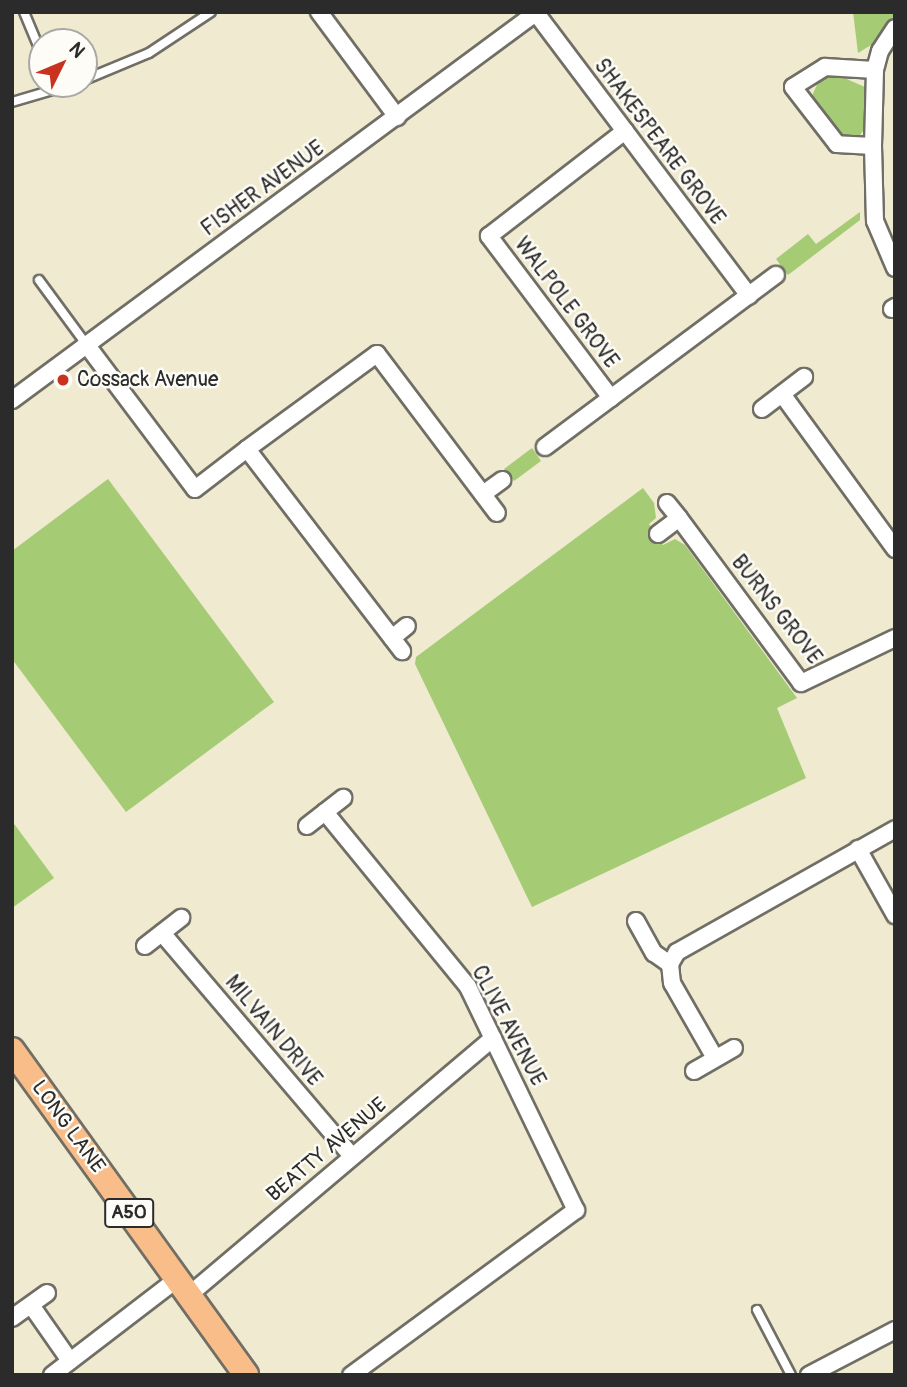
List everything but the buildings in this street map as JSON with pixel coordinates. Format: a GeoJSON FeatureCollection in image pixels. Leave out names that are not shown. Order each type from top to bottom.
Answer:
{"type":"FeatureCollection","features":[{"type":"Feature","properties":{"kind":"main road","name":"LONG LANE"},"geometry":{"type":"LineString","coordinates":[[12,1050],[246,1375]]}},
{"type":"Feature","properties":{"kind":"street"},"geometry":{"type":"LineString","coordinates":[[319,12],[397,117]]}},
{"type":"Feature","properties":{"kind":"street","name":"FISHER AVENUE"},"geometry":{"type":"LineString","coordinates":[[12,400],[537,13]]}},
{"type":"Feature","properties":{"kind":"street","name":"SHAKESPEARE GROVE"},"geometry":{"type":"LineString","coordinates":[[537,13],[749,296]]}},
{"type":"Feature","properties":{"kind":"street"},"geometry":{"type":"LineString","coordinates":[[895,27],[880,51],[875,69],[873,146],[875,221],[895,268]]}},
{"type":"Feature","properties":{"kind":"street"},"geometry":{"type":"LineString","coordinates":[[873,146],[837,144],[793,87],[825,67],[875,69]]}},
{"type":"Feature","properties":{"kind":"street","name":"WALPOLE GROVE"},"geometry":{"type":"LineString","coordinates":[[611,398],[489,236],[625,131]]}},
{"type":"Feature","properties":{"kind":"street"},"geometry":{"type":"LineString","coordinates":[[545,447],[776,275]]}},
{"type":"Feature","properties":{"kind":"street"},"geometry":{"type":"LineString","coordinates":[[86,344],[195,489],[377,354],[497,513]]}},
{"type":"Feature","properties":{"kind":"street"},"geometry":{"type":"LineString","coordinates":[[762,409],[804,377]]}},
{"type":"Feature","properties":{"kind":"street"},"geometry":{"type":"LineString","coordinates":[[782,394],[895,549]]}},
{"type":"Feature","properties":{"kind":"street"},"geometry":{"type":"LineString","coordinates":[[247,449],[402,652]]}},
{"type":"Feature","properties":{"kind":"street"},"geometry":{"type":"LineString","coordinates":[[483,494],[502,480]]}},
{"type":"Feature","properties":{"kind":"street","name":"BURNS GROVE"},"geometry":{"type":"LineString","coordinates":[[667,503],[801,683],[895,638]]}},
{"type":"Feature","properties":{"kind":"street"},"geometry":{"type":"LineString","coordinates":[[658,534],[679,518]]}},
{"type":"Feature","properties":{"kind":"street"},"geometry":{"type":"LineString","coordinates":[[392,638],[407,626]]}},
{"type":"Feature","properties":{"kind":"street"},"geometry":{"type":"LineString","coordinates":[[307,826],[343,798]]}},
{"type":"Feature","properties":{"kind":"street","name":"CLIVE AVENUE"},"geometry":{"type":"LineString","coordinates":[[325,812],[468,988],[576,1210],[351,1375]]}},
{"type":"Feature","properties":{"kind":"street"},"geometry":{"type":"LineString","coordinates":[[715,1058],[672,983],[670,964],[682,947],[895,830]]}},
{"type":"Feature","properties":{"kind":"street"},"geometry":{"type":"LineString","coordinates":[[858,849],[895,915]]}},
{"type":"Feature","properties":{"kind":"street"},"geometry":{"type":"LineString","coordinates":[[145,946],[181,918]]}},
{"type":"Feature","properties":{"kind":"street"},"geometry":{"type":"LineString","coordinates":[[636,921],[654,953],[670,964]]}},
{"type":"Feature","properties":{"kind":"street","name":"MILVAIN DRIVE"},"geometry":{"type":"LineString","coordinates":[[162,933],[352,1156]]}},
{"type":"Feature","properties":{"kind":"street","name":"BEATTY AVENUE"},"geometry":{"type":"LineString","coordinates":[[61,1370],[183,1287],[352,1156],[493,1038]]}},
{"type":"Feature","properties":{"kind":"street"},"geometry":{"type":"LineString","coordinates":[[694,1071],[734,1048]]}},
{"type":"Feature","properties":{"kind":"street"},"geometry":{"type":"LineString","coordinates":[[12,1318],[47,1293]]}},
{"type":"Feature","properties":{"kind":"street"},"geometry":{"type":"LineString","coordinates":[[31,1305],[61,1370]]}},
{"type":"Feature","properties":{"kind":"street"},"geometry":{"type":"LineString","coordinates":[[809,1375],[895,1329]]}},
{"type":"Feature","properties":{"kind":"lane"},"geometry":{"type":"LineString","coordinates":[[98,74],[149,53],[211,12]]}},
{"type":"Feature","properties":{"kind":"lane"},"geometry":{"type":"LineString","coordinates":[[39,280],[86,344]]}},
{"type":"Feature","properties":{"kind":"lane"},"geometry":{"type":"LineString","coordinates":[[757,1310],[791,1375]]}},
{"type":"Feature","properties":{"kind":"green space"},"geometry":{"type":"Polygon","coordinates":[[[853,12],[895,14],[876,42],[858,53],[853,12]]]}},
{"type":"Feature","properties":{"kind":"green space"},"geometry":{"type":"Polygon","coordinates":[[[835,74],[865,87],[865,128],[858,138],[844,139],[837,134],[812,96],[819,80],[835,74]]]}},
{"type":"Feature","properties":{"kind":"green space"},"geometry":{"type":"Polygon","coordinates":[[[860,212],[860,220],[788,275],[776,259],[808,234],[816,244],[860,212]]]}},
{"type":"Feature","properties":{"kind":"green space"},"geometry":{"type":"Polygon","coordinates":[[[532,448],[541,461],[514,481],[504,469],[532,448]]]}},
{"type":"Feature","properties":{"kind":"green space"},"geometry":{"type":"Polygon","coordinates":[[[108,479],[274,702],[126,812],[12,659],[12,551],[108,479]]]}},
{"type":"Feature","properties":{"kind":"green space"},"geometry":{"type":"Polygon","coordinates":[[[643,488],[654,503],[656,518],[649,524],[663,545],[675,539],[685,545],[797,698],[777,708],[806,778],[532,907],[415,664],[416,657],[643,488]]]}},
{"type":"Feature","properties":{"kind":"green space"},"geometry":{"type":"Polygon","coordinates":[[[12,821],[54,878],[12,908],[12,821]]]}},
{"type":"Feature","properties":{"kind":"place","name":"Cossack Avenue"},"geometry":{"type":"Point","coordinates":[63,380]}}]}
